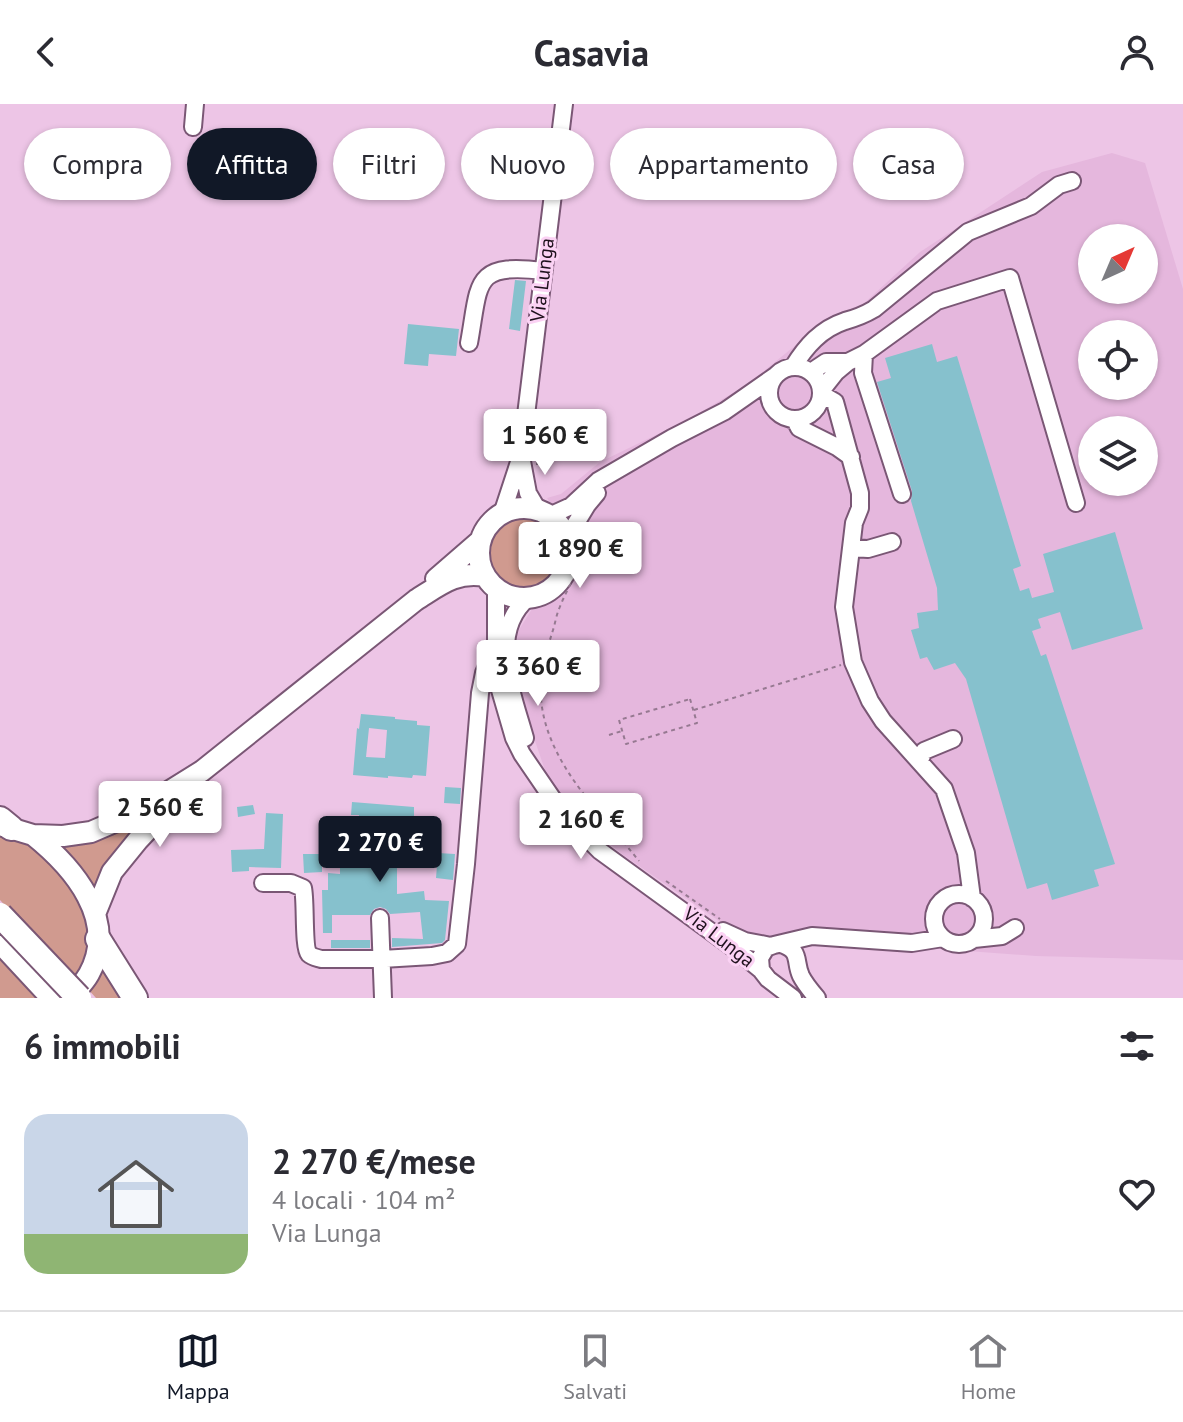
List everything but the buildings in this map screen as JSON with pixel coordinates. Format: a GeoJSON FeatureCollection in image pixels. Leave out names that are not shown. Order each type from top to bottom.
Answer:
{"type":"FeatureCollection","features":[{"type":"Feature","properties":{"kind":"highway"},"geometry":{"type":"LineString","coordinates":[[0,915],[79,998]]}},
{"type":"Feature","properties":{"kind":"highway"},"geometry":{"type":"LineString","coordinates":[[98,939],[135,998]]}},
{"type":"Feature","properties":{"kind":"highway"},"geometry":{"type":"LineString","coordinates":[[0,940],[54,998]]}},
{"type":"Feature","properties":{"kind":"main road"},"geometry":{"type":"LineString","coordinates":[[502,514],[519,509],[543,513]]}},
{"type":"Feature","properties":{"kind":"main road","name":"Via Lunga"},"geometry":{"type":"LineString","coordinates":[[528,598],[546,592],[562,577],[573,540],[558,523],[543,513]]}},
{"type":"Feature","properties":{"kind":"main road","name":"Via Lunga"},"geometry":{"type":"LineString","coordinates":[[491,582],[480,563],[481,540],[487,527],[502,514]]}},
{"type":"Feature","properties":{"kind":"main road"},"geometry":{"type":"LineString","coordinates":[[416,600],[481,540]]}},
{"type":"Feature","properties":{"kind":"main road"},"geometry":{"type":"LineString","coordinates":[[11,827],[63,836],[91,832],[133,814],[202,771],[416,600],[453,577],[470,573],[514,597],[528,598]]}},
{"type":"Feature","properties":{"kind":"main road"},"geometry":{"type":"LineString","coordinates":[[95,914],[112,872],[202,771]]}},
{"type":"Feature","properties":{"kind":"main road"},"geometry":{"type":"LineString","coordinates":[[11,827],[53,851],[86,892],[95,914],[98,939],[90,973],[69,998]]}},
{"type":"Feature","properties":{"kind":"street"},"geometry":{"type":"LineString","coordinates":[[193,127],[195,104]]}},
{"type":"Feature","properties":{"kind":"street","name":"Via Lunga"},"geometry":{"type":"LineString","coordinates":[[502,514],[521,456],[564,104]]}},
{"type":"Feature","properties":{"kind":"street"},"geometry":{"type":"LineString","coordinates":[[793,367],[813,340],[832,327],[874,309],[968,232],[1031,206],[1059,185],[1072,181]]}},
{"type":"Feature","properties":{"kind":"street"},"geometry":{"type":"LineString","coordinates":[[469,343],[479,288],[488,274],[505,269],[543,271]]}},
{"type":"Feature","properties":{"kind":"street"},"geometry":{"type":"LineString","coordinates":[[775,376],[769,389],[771,403],[782,416],[795,420],[810,415],[836,372],[937,301],[1010,278],[1076,503]]}},
{"type":"Feature","properties":{"kind":"street"},"geometry":{"type":"LineString","coordinates":[[826,362],[832,327]]}},
{"type":"Feature","properties":{"kind":"street"},"geometry":{"type":"LineString","coordinates":[[864,354],[863,373],[902,494]]}},
{"type":"Feature","properties":{"kind":"street"},"geometry":{"type":"LineString","coordinates":[[811,372],[826,362],[848,362]]}},
{"type":"Feature","properties":{"kind":"street"},"geometry":{"type":"LineString","coordinates":[[543,513],[571,506],[598,481],[725,411],[780,371],[799,367],[811,372],[821,393],[835,402],[860,493],[844,607],[853,662],[870,701],[883,721],[944,789],[968,862],[972,898]]}},
{"type":"Feature","properties":{"kind":"street"},"geometry":{"type":"LineString","coordinates":[[725,411],[771,403]]}},
{"type":"Feature","properties":{"kind":"street"},"geometry":{"type":"LineString","coordinates":[[795,420],[799,428],[851,457]]}},
{"type":"Feature","properties":{"kind":"street","name":"Via Lunga"},"geometry":{"type":"LineString","coordinates":[[521,456],[528,493],[543,513]]}},
{"type":"Feature","properties":{"kind":"street"},"geometry":{"type":"LineString","coordinates":[[573,540],[587,505],[631,462]]}},
{"type":"Feature","properties":{"kind":"street"},"geometry":{"type":"LineString","coordinates":[[851,548],[868,549],[892,542]]}},
{"type":"Feature","properties":{"kind":"street","name":"Via Lunga"},"geometry":{"type":"LineString","coordinates":[[491,582],[498,677],[514,738],[558,808],[600,851],[676,905],[793,998]]}},
{"type":"Feature","properties":{"kind":"street","name":"Via Lunga"},"geometry":{"type":"LineString","coordinates":[[528,598],[510,620],[506,655],[534,771]]}},
{"type":"Feature","properties":{"kind":"street","name":"Via Lunga"},"geometry":{"type":"LineString","coordinates":[[263,883],[291,883],[303,888],[305,943],[309,953],[321,959],[432,956],[447,953],[457,944],[482,685],[487,664],[495,649]]}},
{"type":"Feature","properties":{"kind":"street"},"geometry":{"type":"LineString","coordinates":[[482,685],[498,677]]}},
{"type":"Feature","properties":{"kind":"street"},"geometry":{"type":"LineString","coordinates":[[920,760],[924,751],[953,739]]}},
{"type":"Feature","properties":{"kind":"street"},"geometry":{"type":"LineString","coordinates":[[968,862],[957,886],[937,907],[934,918],[938,933],[955,944],[1002,936],[1017,928],[992,923],[983,915]]}},
{"type":"Feature","properties":{"kind":"street"},"geometry":{"type":"LineString","coordinates":[[950,896],[965,895],[981,908],[982,928],[974,939]]}},
{"type":"Feature","properties":{"kind":"street","name":"Via Lunga"},"geometry":{"type":"LineString","coordinates":[[676,905],[738,939],[776,945]]}},
{"type":"Feature","properties":{"kind":"street"},"geometry":{"type":"LineString","coordinates":[[380,918],[383,998]]}},
{"type":"Feature","properties":{"kind":"street"},"geometry":{"type":"LineString","coordinates":[[903,942],[914,937],[934,918]]}},
{"type":"Feature","properties":{"kind":"street"},"geometry":{"type":"LineString","coordinates":[[821,938],[810,945],[790,979],[778,982],[766,976],[760,958],[763,952],[776,945],[812,936],[912,943],[943,938]]}},
{"type":"Feature","properties":{"kind":"street"},"geometry":{"type":"LineString","coordinates":[[776,945],[792,949],[802,978],[817,998]]}},
{"type":"Feature","properties":{"kind":"path"},"geometry":{"type":"LineString","coordinates":[[525,420],[538,422],[537,471]]}},
{"type":"Feature","properties":{"kind":"path"},"geometry":{"type":"LineString","coordinates":[[573,540],[580,562],[559,609],[542,668],[541,700],[546,730],[561,763],[585,797],[644,867]]}},
{"type":"Feature","properties":{"kind":"path"},"geometry":{"type":"LineString","coordinates":[[693,710],[853,662]]}},
{"type":"Feature","properties":{"kind":"path"},"geometry":{"type":"LineString","coordinates":[[690,699],[693,710],[697,723],[626,744],[619,720],[690,699]]}},
{"type":"Feature","properties":{"kind":"path"},"geometry":{"type":"LineString","coordinates":[[609,735],[622,731]]}},
{"type":"Feature","properties":{"kind":"path"},"geometry":{"type":"LineString","coordinates":[[656,874],[726,924]]}},
{"type":"Feature","properties":{"kind":"shaded area"},"geometry":{"type":"Polygon","coordinates":[[[1112,153],[1145,163],[1183,289],[1183,960],[1036,956],[738,934],[623,855],[570,811],[549,782],[519,694],[517,633],[532,609],[559,593],[576,577],[581,559],[573,536],[547,498],[561,494],[600,462],[689,419],[748,384],[823,323],[860,307],[920,252],[1042,172],[1112,153]]]}},
{"type":"Feature","properties":{"kind":"shaded area"},"geometry":{"type":"Polygon","coordinates":[[[518,517],[532,517],[546,523],[556,533],[562,554],[556,575],[546,585],[532,591],[518,591],[504,585],[494,575],[488,561],[488,547],[494,533],[504,523],[518,517]]]}},
{"type":"Feature","properties":{"kind":"shaded area"},"geometry":{"type":"Polygon","coordinates":[[[152,808],[95,895],[56,844],[152,808]]]}},
{"type":"Feature","properties":{"kind":"shaded area"},"geometry":{"type":"Polygon","coordinates":[[[0,832],[26,842],[43,854],[60,873],[82,907],[88,936],[85,954],[75,977],[57,963],[0,900],[0,832]]]}},
{"type":"Feature","properties":{"kind":"shaded area"},"geometry":{"type":"Polygon","coordinates":[[[0,950],[46,998],[0,998],[0,950]]]}},
{"type":"Feature","properties":{"kind":"shaded area"},"geometry":{"type":"Polygon","coordinates":[[[104,966],[129,998],[96,998],[87,988],[104,966]]]}}]}
